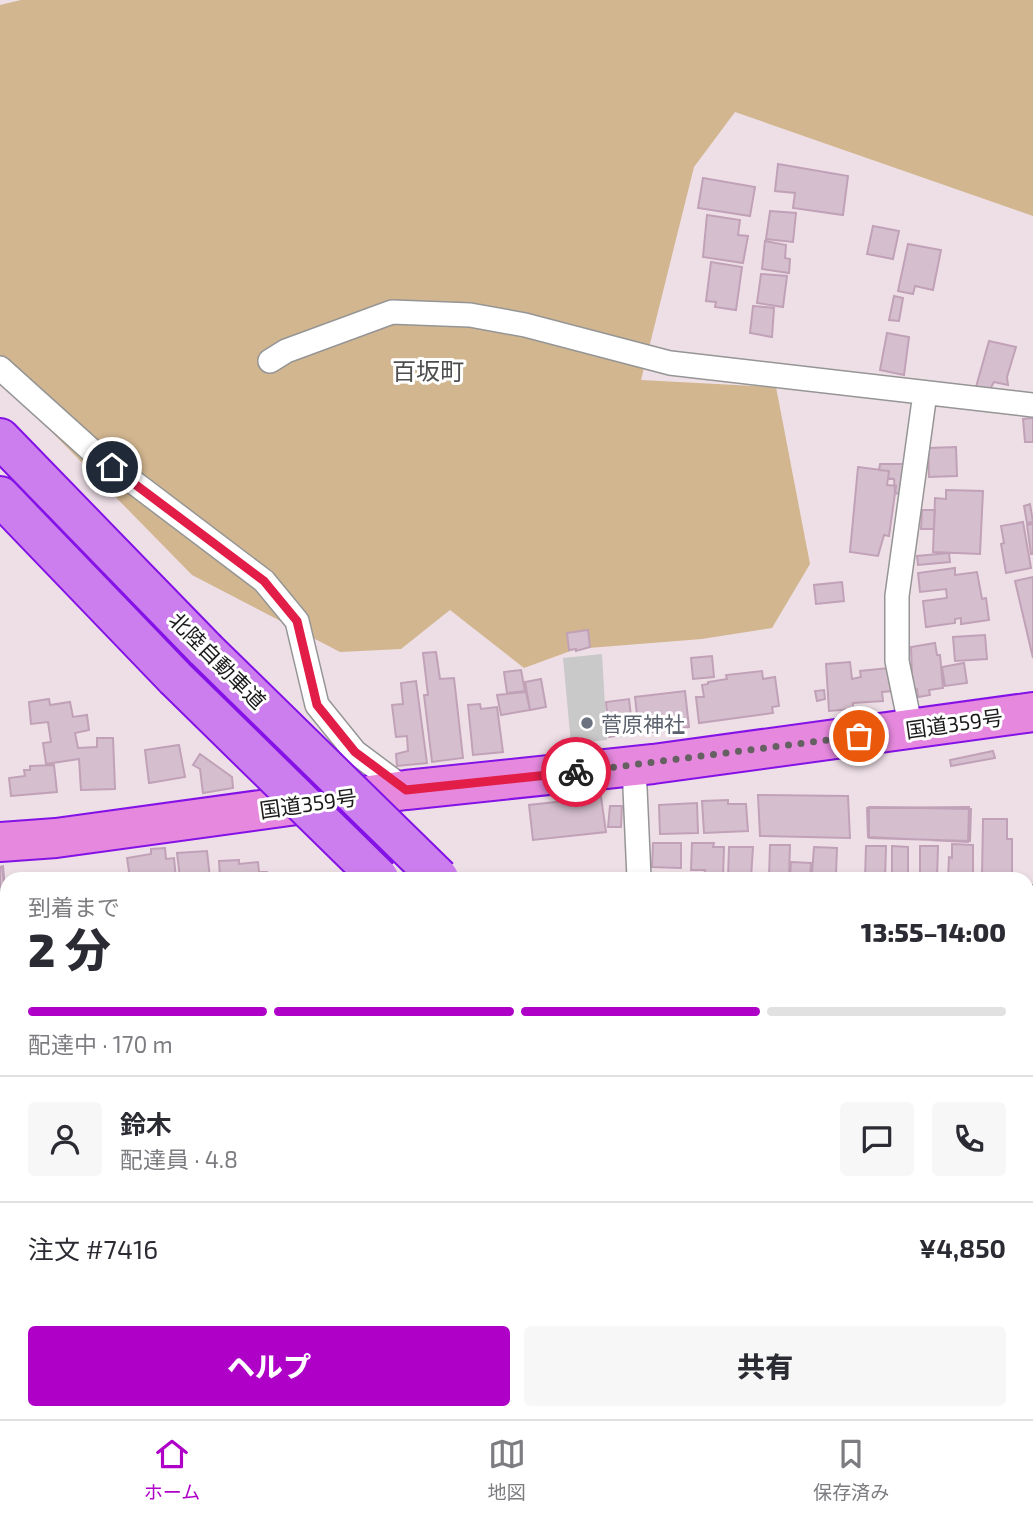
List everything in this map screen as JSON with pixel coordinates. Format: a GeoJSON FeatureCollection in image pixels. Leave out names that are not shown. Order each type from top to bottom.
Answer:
{"type":"FeatureCollection","features":[{"type":"Feature","properties":{"kind":"highway","name":"北陸自動車道"},"geometry":{"type":"LineString","coordinates":[[0,438],[205,649],[433,872]]}},
{"type":"Feature","properties":{"kind":"highway","name":"北陸自動車道"},"geometry":{"type":"LineString","coordinates":[[0,496],[175,678],[373,872]]}},
{"type":"Feature","properties":{"kind":"highway","name":"国道359号"},"geometry":{"type":"LineString","coordinates":[[0,842],[56,838],[406,790],[634,766],[1033,712]]}},
{"type":"Feature","properties":{"kind":"street"},"geometry":{"type":"LineString","coordinates":[[270,361],[286,351],[393,313],[470,315],[525,325],[670,363],[1033,405]]}},
{"type":"Feature","properties":{"kind":"street"},"geometry":{"type":"LineString","coordinates":[[0,369],[91,450],[264,581],[297,621],[317,705],[355,752],[406,790]]}},
{"type":"Feature","properties":{"kind":"street"},"geometry":{"type":"LineString","coordinates":[[911,729],[897,660],[898,596],[925,393]]}},
{"type":"Feature","properties":{"kind":"street"},"geometry":{"type":"LineString","coordinates":[[634,766],[639,872]]}},
{"type":"Feature","properties":{"kind":"shaded area"},"geometry":{"type":"Polygon","coordinates":[[[21,0],[1033,0],[1033,216],[735,112],[694,167],[641,380],[776,387],[810,564],[772,628],[702,639],[576,649],[524,668],[450,610],[401,649],[340,652],[192,575],[0,379],[0,5],[21,0]]]}},
{"type":"Feature","properties":{"kind":"shaded area"},"geometry":{"type":"Polygon","coordinates":[[[602,654],[607,740],[571,744],[563,658],[602,654]]]}},
{"type":"Feature","properties":{"kind":"building"},"geometry":{"type":"Polygon","coordinates":[[[778,164],[848,176],[843,215],[793,208],[795,193],[775,191],[778,164]]]}},
{"type":"Feature","properties":{"kind":"building"},"geometry":{"type":"Polygon","coordinates":[[[703,178],[755,187],[750,216],[698,208],[703,178]]]}},
{"type":"Feature","properties":{"kind":"building"},"geometry":{"type":"Polygon","coordinates":[[[770,211],[796,213],[793,242],[766,239],[770,211]]]}},
{"type":"Feature","properties":{"kind":"building"},"geometry":{"type":"Polygon","coordinates":[[[707,215],[740,220],[738,235],[748,236],[743,263],[703,257],[707,215]]]}},
{"type":"Feature","properties":{"kind":"building"},"geometry":{"type":"Polygon","coordinates":[[[873,226],[899,231],[893,259],[867,254],[873,226]]]}},
{"type":"Feature","properties":{"kind":"building"},"geometry":{"type":"Polygon","coordinates":[[[765,241],[786,245],[785,258],[790,259],[789,273],[762,269],[765,241]]]}},
{"type":"Feature","properties":{"kind":"building"},"geometry":{"type":"Polygon","coordinates":[[[908,244],[941,250],[933,290],[915,286],[913,294],[898,291],[908,244]]]}},
{"type":"Feature","properties":{"kind":"building"},"geometry":{"type":"Polygon","coordinates":[[[711,262],[742,267],[736,310],[715,307],[716,302],[706,301],[711,262]]]}},
{"type":"Feature","properties":{"kind":"building"},"geometry":{"type":"Polygon","coordinates":[[[761,274],[787,276],[783,307],[757,303],[761,274]]]}},
{"type":"Feature","properties":{"kind":"building"},"geometry":{"type":"Polygon","coordinates":[[[894,296],[903,298],[899,321],[889,320],[894,296]]]}},
{"type":"Feature","properties":{"kind":"building"},"geometry":{"type":"Polygon","coordinates":[[[753,306],[774,308],[772,337],[750,333],[753,306]]]}},
{"type":"Feature","properties":{"kind":"building"},"geometry":{"type":"Polygon","coordinates":[[[887,333],[909,337],[904,375],[880,370],[887,333]]]}},
{"type":"Feature","properties":{"kind":"building"},"geometry":{"type":"Polygon","coordinates":[[[989,341],[1016,347],[1007,377],[1008,385],[994,382],[989,391],[976,387],[989,341]]]}},
{"type":"Feature","properties":{"kind":"building"},"geometry":{"type":"Polygon","coordinates":[[[1033,418],[1033,442],[1025,442],[1023,419],[1033,418]]]}},
{"type":"Feature","properties":{"kind":"building"},"geometry":{"type":"Polygon","coordinates":[[[956,447],[957,476],[929,477],[928,448],[956,447]]]}},
{"type":"Feature","properties":{"kind":"building"},"geometry":{"type":"Polygon","coordinates":[[[880,464],[906,464],[902,494],[895,493],[894,479],[888,478],[889,471],[879,470],[880,464]]]}},
{"type":"Feature","properties":{"kind":"building"},"geometry":{"type":"Polygon","coordinates":[[[858,467],[889,471],[887,485],[896,486],[889,536],[884,535],[878,556],[850,552],[858,467]]]}},
{"type":"Feature","properties":{"kind":"building"},"geometry":{"type":"Polygon","coordinates":[[[946,490],[983,491],[980,554],[933,552],[935,498],[946,499],[946,490]]]}},
{"type":"Feature","properties":{"kind":"building"},"geometry":{"type":"Polygon","coordinates":[[[1030,504],[1033,522],[1027,523],[1024,506],[1030,504]]]}},
{"type":"Feature","properties":{"kind":"building"},"geometry":{"type":"Polygon","coordinates":[[[922,510],[935,510],[934,529],[921,529],[922,510]]]}},
{"type":"Feature","properties":{"kind":"building"},"geometry":{"type":"Polygon","coordinates":[[[1023,522],[1031,568],[1006,573],[1001,526],[1023,522]]]}},
{"type":"Feature","properties":{"kind":"building"},"geometry":{"type":"Polygon","coordinates":[[[1033,524],[1033,554],[1031,554],[1027,525],[1033,524]]]}},
{"type":"Feature","properties":{"kind":"building"},"geometry":{"type":"Polygon","coordinates":[[[949,553],[950,562],[918,565],[917,556],[949,553]]]}},
{"type":"Feature","properties":{"kind":"building"},"geometry":{"type":"Polygon","coordinates":[[[955,568],[955,575],[977,572],[982,599],[986,598],[989,620],[961,624],[961,618],[955,619],[955,623],[926,627],[923,601],[947,598],[946,589],[920,592],[918,573],[955,568]]]}},
{"type":"Feature","properties":{"kind":"building"},"geometry":{"type":"Polygon","coordinates":[[[1033,577],[1033,658],[1015,581],[1033,577]]]}},
{"type":"Feature","properties":{"kind":"building"},"geometry":{"type":"Polygon","coordinates":[[[842,582],[844,601],[816,604],[814,585],[842,582]]]}},
{"type":"Feature","properties":{"kind":"building"},"geometry":{"type":"Polygon","coordinates":[[[588,630],[590,647],[569,650],[567,633],[588,630]]]}},
{"type":"Feature","properties":{"kind":"building"},"geometry":{"type":"Polygon","coordinates":[[[985,635],[987,659],[955,661],[953,637],[985,635]]]}},
{"type":"Feature","properties":{"kind":"building"},"geometry":{"type":"Polygon","coordinates":[[[935,643],[937,655],[940,655],[943,688],[929,690],[930,695],[918,697],[917,689],[914,690],[911,647],[935,643]]]}},
{"type":"Feature","properties":{"kind":"building"},"geometry":{"type":"Polygon","coordinates":[[[436,652],[440,679],[454,678],[463,758],[432,762],[424,695],[428,695],[423,653],[436,652]]]}},
{"type":"Feature","properties":{"kind":"building"},"geometry":{"type":"Polygon","coordinates":[[[712,656],[714,677],[693,679],[691,658],[712,656]]]}},
{"type":"Feature","properties":{"kind":"building"},"geometry":{"type":"Polygon","coordinates":[[[850,662],[852,679],[861,677],[860,671],[889,668],[892,691],[882,692],[883,701],[853,703],[853,709],[829,711],[826,664],[850,662]]]}},
{"type":"Feature","properties":{"kind":"building"},"geometry":{"type":"Polygon","coordinates":[[[964,663],[967,683],[945,686],[942,667],[964,663]]]}},
{"type":"Feature","properties":{"kind":"building"},"geometry":{"type":"Polygon","coordinates":[[[521,670],[525,691],[507,693],[504,672],[521,670]]]}},
{"type":"Feature","properties":{"kind":"building"},"geometry":{"type":"Polygon","coordinates":[[[762,671],[763,679],[775,677],[779,706],[772,707],[773,713],[699,723],[696,697],[704,697],[702,685],[727,679],[726,675],[762,671]]]}},
{"type":"Feature","properties":{"kind":"building"},"geometry":{"type":"Polygon","coordinates":[[[541,679],[546,707],[530,710],[525,682],[541,679]]]}},
{"type":"Feature","properties":{"kind":"building"},"geometry":{"type":"Polygon","coordinates":[[[416,681],[427,763],[397,766],[396,754],[408,751],[407,736],[396,737],[392,705],[403,704],[401,683],[416,681]]]}},
{"type":"Feature","properties":{"kind":"building"},"geometry":{"type":"Polygon","coordinates":[[[824,690],[825,699],[817,701],[815,691],[824,690]]]}},
{"type":"Feature","properties":{"kind":"building"},"geometry":{"type":"Polygon","coordinates":[[[685,691],[689,727],[639,734],[635,697],[685,691]]]}},
{"type":"Feature","properties":{"kind":"building"},"geometry":{"type":"Polygon","coordinates":[[[526,692],[530,710],[501,715],[497,695],[526,692]]]}},
{"type":"Feature","properties":{"kind":"building"},"geometry":{"type":"Polygon","coordinates":[[[49,699],[50,705],[70,702],[73,717],[87,715],[89,730],[75,733],[78,748],[97,747],[97,738],[113,738],[115,789],[81,790],[79,759],[46,764],[43,743],[51,742],[48,722],[31,724],[29,702],[49,699]]]}},
{"type":"Feature","properties":{"kind":"building"},"geometry":{"type":"Polygon","coordinates":[[[629,699],[633,734],[609,737],[606,702],[629,699]]]}},
{"type":"Feature","properties":{"kind":"building"},"geometry":{"type":"Polygon","coordinates":[[[480,704],[481,709],[497,707],[503,752],[473,755],[468,705],[480,704]]]}},
{"type":"Feature","properties":{"kind":"building"},"geometry":{"type":"Polygon","coordinates":[[[179,745],[185,777],[149,783],[145,750],[179,745]]]}},
{"type":"Feature","properties":{"kind":"building"},"geometry":{"type":"Polygon","coordinates":[[[993,751],[995,758],[951,766],[950,760],[993,751]]]}},
{"type":"Feature","properties":{"kind":"building"},"geometry":{"type":"Polygon","coordinates":[[[200,754],[232,777],[233,788],[203,793],[200,769],[193,765],[200,754]]]}},
{"type":"Feature","properties":{"kind":"building"},"geometry":{"type":"Polygon","coordinates":[[[54,765],[57,792],[11,796],[9,778],[25,776],[24,770],[30,770],[30,766],[54,765]]]}},
{"type":"Feature","properties":{"kind":"building"},"geometry":{"type":"Polygon","coordinates":[[[758,795],[848,796],[850,838],[760,836],[758,795]]]}},
{"type":"Feature","properties":{"kind":"building"},"geometry":{"type":"Polygon","coordinates":[[[601,797],[606,832],[533,840],[529,805],[601,797]]]}},
{"type":"Feature","properties":{"kind":"building"},"geometry":{"type":"Polygon","coordinates":[[[728,800],[728,804],[746,804],[748,831],[704,833],[702,801],[728,800]]]}},
{"type":"Feature","properties":{"kind":"building"},"geometry":{"type":"Polygon","coordinates":[[[697,803],[698,833],[660,834],[659,805],[697,803]]]}},
{"type":"Feature","properties":{"kind":"building"},"geometry":{"type":"Polygon","coordinates":[[[610,806],[622,806],[621,827],[608,827],[610,806]]]}},
{"type":"Feature","properties":{"kind":"building"},"geometry":{"type":"Polygon","coordinates":[[[869,807],[971,809],[970,841],[869,838],[869,807]]]}},
{"type":"Feature","properties":{"kind":"building"},"geometry":{"type":"Polygon","coordinates":[[[969,807],[968,842],[868,837],[867,808],[969,807]]]}},
{"type":"Feature","properties":{"kind":"building"},"geometry":{"type":"Polygon","coordinates":[[[983,819],[1007,819],[1007,839],[1012,839],[1012,872],[982,872],[983,819]]]}},
{"type":"Feature","properties":{"kind":"building"},"geometry":{"type":"Polygon","coordinates":[[[653,843],[681,843],[681,868],[652,867],[653,843]]]}},
{"type":"Feature","properties":{"kind":"building"},"geometry":{"type":"Polygon","coordinates":[[[692,843],[714,843],[713,847],[724,847],[723,872],[691,870],[692,843]]]}},
{"type":"Feature","properties":{"kind":"building"},"geometry":{"type":"Polygon","coordinates":[[[952,844],[973,845],[973,872],[948,872],[952,844]]]}},
{"type":"Feature","properties":{"kind":"building"},"geometry":{"type":"Polygon","coordinates":[[[770,845],[790,845],[789,872],[769,872],[770,845]]]}},
{"type":"Feature","properties":{"kind":"building"},"geometry":{"type":"Polygon","coordinates":[[[866,846],[886,846],[885,872],[865,872],[866,846]]]}},
{"type":"Feature","properties":{"kind":"building"},"geometry":{"type":"Polygon","coordinates":[[[892,846],[908,847],[908,872],[892,872],[892,846]]]}},
{"type":"Feature","properties":{"kind":"building"},"geometry":{"type":"Polygon","coordinates":[[[920,846],[938,846],[937,872],[920,872],[920,846]]]}},
{"type":"Feature","properties":{"kind":"building"},"geometry":{"type":"Polygon","coordinates":[[[729,847],[753,847],[751,872],[728,872],[729,847]]]}},
{"type":"Feature","properties":{"kind":"building"},"geometry":{"type":"Polygon","coordinates":[[[814,847],[837,848],[836,872],[812,872],[814,847]]]}},
{"type":"Feature","properties":{"kind":"building"},"geometry":{"type":"Polygon","coordinates":[[[165,848],[166,859],[174,858],[175,872],[129,872],[127,858],[151,854],[151,849],[165,848]]]}},
{"type":"Feature","properties":{"kind":"building"},"geometry":{"type":"Polygon","coordinates":[[[207,851],[209,872],[179,872],[177,853],[207,851]]]}},
{"type":"Feature","properties":{"kind":"building"},"geometry":{"type":"Polygon","coordinates":[[[239,860],[239,864],[258,862],[259,872],[220,872],[219,861],[239,860]]]}},
{"type":"Feature","properties":{"kind":"building"},"geometry":{"type":"Polygon","coordinates":[[[791,862],[811,863],[810,872],[790,872],[791,862]]]}},
{"type":"Feature","properties":{"kind":"way so far"},"geometry":{"type":"LineString","coordinates":[[576,772],[859,736]]}},
{"type":"Feature","properties":{"kind":"place","name":"菅原神社"},"geometry":{"type":"Point","coordinates":[587,723]}},
{"type":"Feature","properties":{"kind":"district","name":"百坂町"},"geometry":{"type":"Point","coordinates":[428,370]}},
{"type":"Feature","properties":{"kind":"route"},"geometry":{"type":"LineString","coordinates":[[112,467],[264,581],[297,621],[317,705],[355,752],[406,790],[576,772]]}}]}
